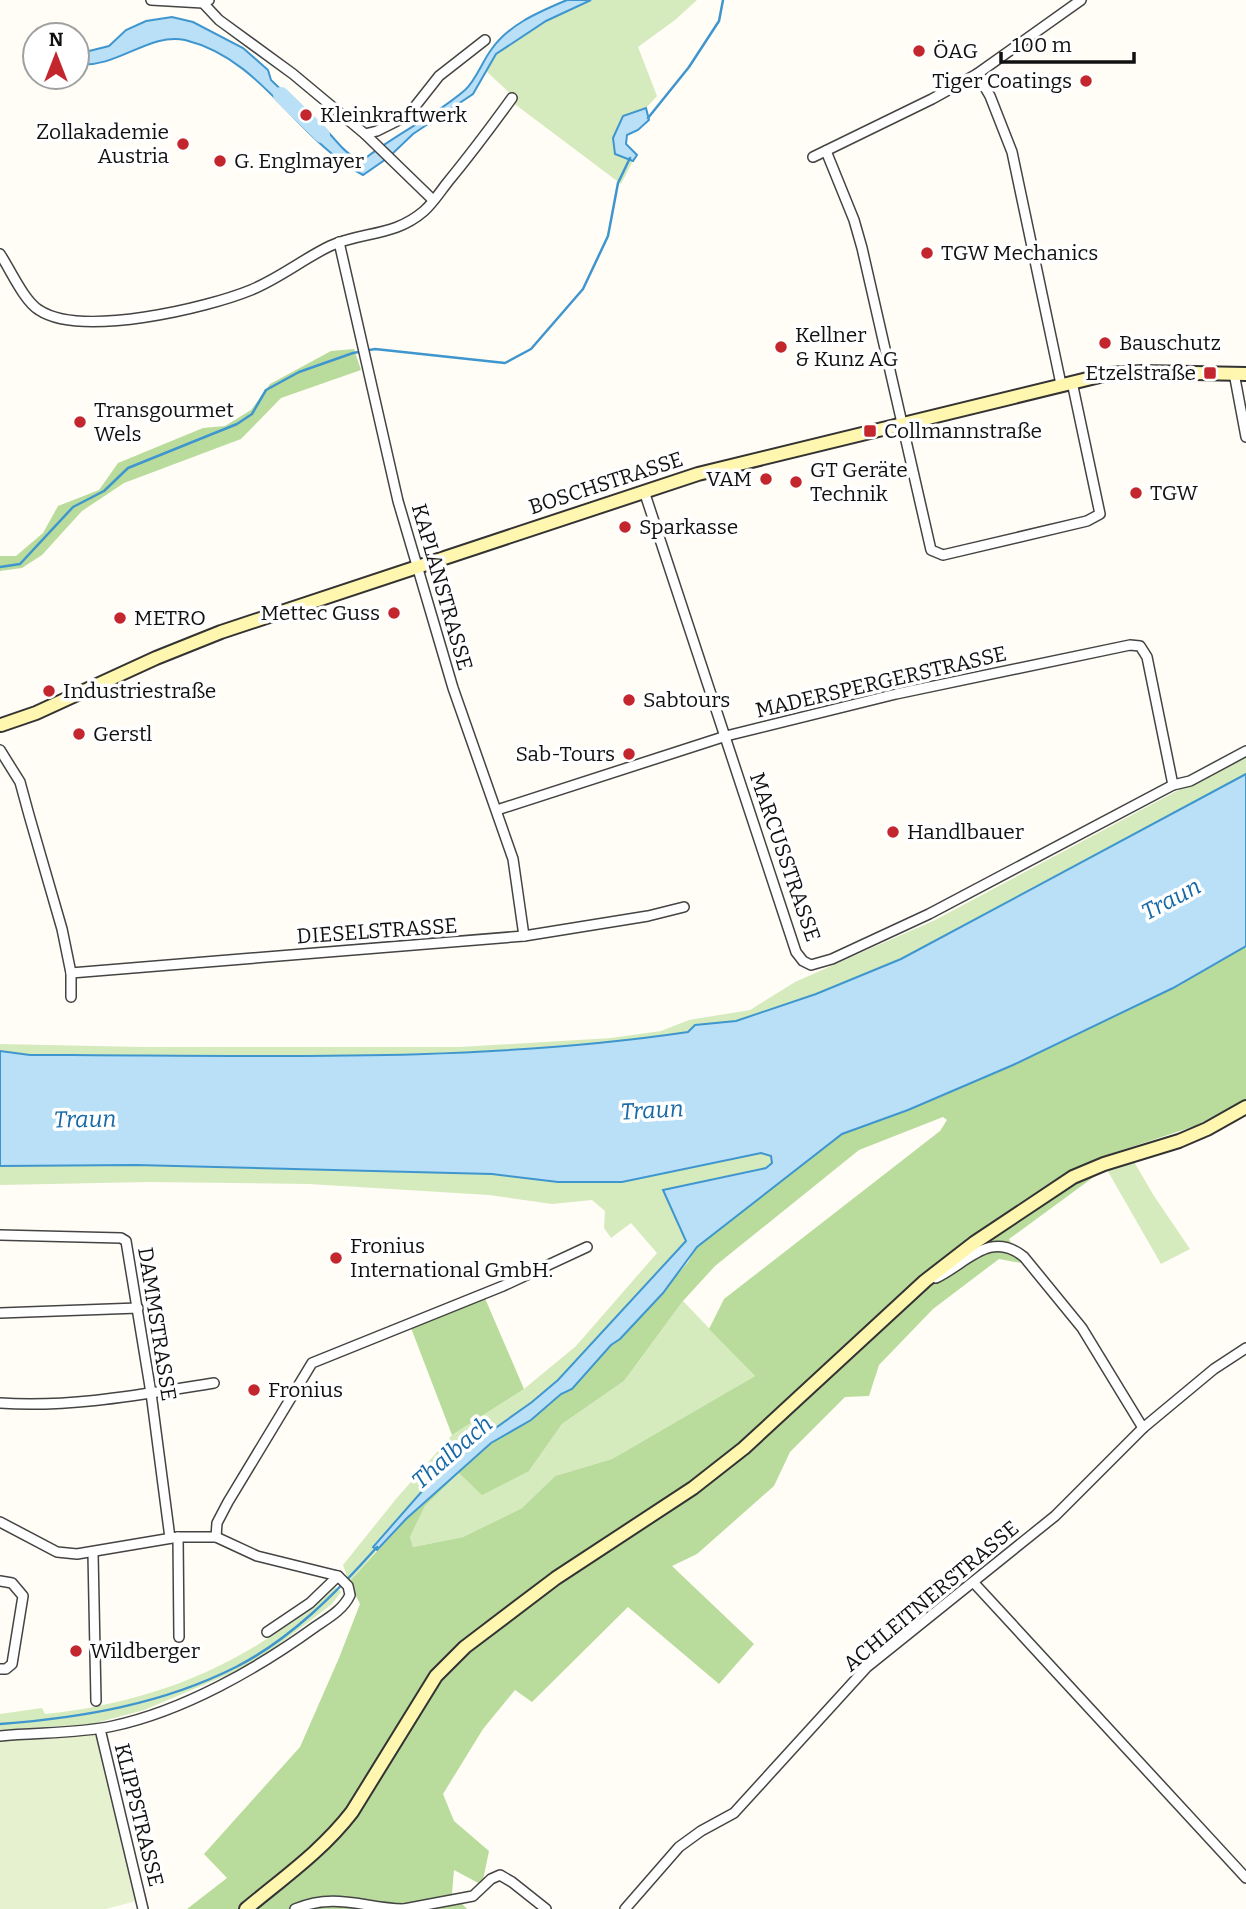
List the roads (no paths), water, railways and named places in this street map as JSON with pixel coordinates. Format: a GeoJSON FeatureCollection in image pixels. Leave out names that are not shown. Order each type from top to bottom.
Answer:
{"type":"FeatureCollection","features":[{"type":"Feature","properties":{"kind":"main road","name":"BOSCHSTRASSE"},"geometry":{"type":"LineString","coordinates":[[0,726],[36,713],[156,658],[221,632],[715,469],[1108,374],[1240,374]]}},
{"type":"Feature","properties":{"kind":"main road"},"geometry":{"type":"LineString","coordinates":[[246,1909],[297,1868],[338,1830],[352,1812],[426,1690],[447,1663],[479,1635],[556,1578],[693,1488],[744,1448],[925,1281],[974,1242],[1073,1177],[1104,1164],[1179,1141],[1246,1107]]}},
{"type":"Feature","properties":{"kind":"street"},"geometry":{"type":"LineString","coordinates":[[151,0],[206,2],[219,20],[293,74],[365,134],[433,200]]}},
{"type":"Feature","properties":{"kind":"street"},"geometry":{"type":"LineString","coordinates":[[813,157],[932,100],[977,74],[1081,0]]}},
{"type":"Feature","properties":{"kind":"street"},"geometry":{"type":"LineString","coordinates":[[365,134],[403,118],[439,76],[485,40]]}},
{"type":"Feature","properties":{"kind":"street"},"geometry":{"type":"LineString","coordinates":[[826,151],[857,229],[931,550],[943,555],[1087,521],[1100,514],[1012,152],[990,96],[977,74]]}},
{"type":"Feature","properties":{"kind":"street"},"geometry":{"type":"LineString","coordinates":[[0,254],[29,300],[46,315],[77,320],[128,319],[192,309],[252,290],[339,242],[401,228],[425,211],[512,99]]}},
{"type":"Feature","properties":{"kind":"street","name":"KAPLANSTRASSE"},"geometry":{"type":"LineString","coordinates":[[339,242],[398,501],[453,688],[513,859],[524,936]]}},
{"type":"Feature","properties":{"kind":"street"},"geometry":{"type":"LineString","coordinates":[[1240,374],[1246,437]]}},
{"type":"Feature","properties":{"kind":"street","name":"MARCUSSTRASSE"},"geometry":{"type":"LineString","coordinates":[[644,491],[796,952],[803,961],[811,965],[832,958],[929,914],[1173,785]]}},
{"type":"Feature","properties":{"kind":"street","name":"MADERSPERGERSTRASSE"},"geometry":{"type":"LineString","coordinates":[[497,810],[726,736],[896,694],[1129,645],[1140,646],[1147,657],[1173,785]]}},
{"type":"Feature","properties":{"kind":"street"},"geometry":{"type":"LineString","coordinates":[[0,750],[20,782],[62,929],[71,973],[71,997]]}},
{"type":"Feature","properties":{"kind":"street"},"geometry":{"type":"LineString","coordinates":[[1173,785],[1190,781],[1246,751]]}},
{"type":"Feature","properties":{"kind":"street"},"geometry":{"type":"LineString","coordinates":[[762,882],[772,878]]}},
{"type":"Feature","properties":{"kind":"street","name":"DIESELSTRASSE"},"geometry":{"type":"LineString","coordinates":[[71,973],[524,936],[648,916],[684,907]]}},
{"type":"Feature","properties":{"kind":"street","name":"DAMMSTRASSE"},"geometry":{"type":"LineString","coordinates":[[0,1236],[121,1238],[127,1241],[174,1538],[179,1637]]}},
{"type":"Feature","properties":{"kind":"street"},"geometry":{"type":"LineString","coordinates":[[925,1281],[938,1278],[984,1248],[1002,1245],[1016,1250],[1082,1328],[1143,1428]]}},
{"type":"Feature","properties":{"kind":"street"},"geometry":{"type":"LineString","coordinates":[[216,1537],[217,1522],[222,1512],[312,1363],[503,1286],[587,1247]]}},
{"type":"Feature","properties":{"kind":"street"},"geometry":{"type":"LineString","coordinates":[[0,1313],[138,1308]]}},
{"type":"Feature","properties":{"kind":"street","name":"ACHLEITNERSTRASSE"},"geometry":{"type":"LineString","coordinates":[[625,1909],[680,1847],[701,1831],[734,1813],[867,1667],[1055,1516],[1143,1428],[1214,1369],[1246,1348]]}},
{"type":"Feature","properties":{"kind":"street"},"geometry":{"type":"LineString","coordinates":[[0,1404],[34,1405],[214,1383]]}},
{"type":"Feature","properties":{"kind":"street"},"geometry":{"type":"LineString","coordinates":[[0,1522],[57,1552],[93,1553],[174,1538],[216,1537],[257,1556],[344,1584]]}},
{"type":"Feature","properties":{"kind":"street"},"geometry":{"type":"LineString","coordinates":[[93,1553],[96,1701]]}},
{"type":"Feature","properties":{"kind":"street"},"geometry":{"type":"LineString","coordinates":[[0,1581],[12,1583],[23,1596],[12,1664],[6,1669],[0,1669]]}},
{"type":"Feature","properties":{"kind":"street"},"geometry":{"type":"LineString","coordinates":[[974,1583],[1246,1878]]}},
{"type":"Feature","properties":{"kind":"street"},"geometry":{"type":"LineString","coordinates":[[267,1632],[344,1584]]}},
{"type":"Feature","properties":{"kind":"street"},"geometry":{"type":"LineString","coordinates":[[0,1736],[100,1729],[160,1711],[196,1696],[243,1674],[342,1607],[344,1584]]}},
{"type":"Feature","properties":{"kind":"street","name":"KLIPPSTRASSE"},"geometry":{"type":"LineString","coordinates":[[100,1729],[143,1909]]}},
{"type":"Feature","properties":{"kind":"street"},"geometry":{"type":"LineString","coordinates":[[295,1909],[333,1900],[404,1909],[472,1896],[491,1879],[500,1875],[546,1909]]}},
{"type":"Feature","properties":{"kind":"water"},"geometry":{"type":"Polygon","coordinates":[[[567,0],[591,0],[546,21],[496,54],[473,94],[413,134],[389,157],[363,175],[339,160],[258,82],[236,64],[212,50],[185,40],[172,39],[91,64],[91,50],[109,46],[126,30],[146,21],[172,17],[193,22],[243,48],[268,70],[271,80],[297,105],[295,108],[309,122],[322,127],[349,154],[367,157],[465,90],[498,41],[525,20],[567,0]]]}},
{"type":"Feature","properties":{"kind":"water"},"geometry":{"type":"Polygon","coordinates":[[[646,108],[649,120],[627,135],[626,144],[637,155],[633,161],[615,154],[613,138],[623,116],[646,108]]]}},
{"type":"Feature","properties":{"kind":"water","name":"Traun"},"geometry":{"type":"Polygon","coordinates":[[[1246,774],[1246,946],[1173,988],[1013,1065],[908,1110],[842,1134],[697,1247],[663,1293],[572,1389],[561,1394],[531,1420],[491,1443],[406,1519],[377,1550],[373,1547],[431,1481],[459,1454],[558,1380],[686,1241],[663,1190],[766,1168],[772,1163],[771,1156],[761,1153],[622,1182],[558,1182],[492,1174],[136,1165],[0,1166],[0,1051],[30,1055],[226,1056],[458,1053],[612,1042],[688,1032],[695,1025],[736,1021],[816,994],[901,959],[1246,774]]]}},
{"type":"Feature","properties":{"kind":"waterway"},"geometry":{"type":"LineString","coordinates":[[648,118],[689,67],[719,21],[723,0]]}},
{"type":"Feature","properties":{"kind":"waterway"},"geometry":{"type":"LineString","coordinates":[[281,95],[322,135]]}},
{"type":"Feature","properties":{"kind":"waterway"},"geometry":{"type":"LineString","coordinates":[[0,567],[20,564],[73,507],[104,491],[128,468],[237,424],[252,414],[266,390],[299,372],[353,353],[375,349],[505,363],[531,349],[583,289],[608,236],[618,183],[630,158]]}},
{"type":"Feature","properties":{"kind":"waterway","name":"Thalbach"},"geometry":{"type":"LineString","coordinates":[[0,1724],[61,1718],[151,1700],[180,1691],[236,1667],[275,1643],[312,1614],[377,1547]]}},
{"type":"Feature","properties":{"kind":"place","name":"ÖAG"},"geometry":{"type":"Point","coordinates":[919,51]}},
{"type":"Feature","properties":{"kind":"place","name":"Tiger Coatings"},"geometry":{"type":"Point","coordinates":[1086,81]}},
{"type":"Feature","properties":{"kind":"place","name":"Kleinkraftwerk"},"geometry":{"type":"Point","coordinates":[306,115]}},
{"type":"Feature","properties":{"kind":"place","name":"Zollakademie Austria"},"geometry":{"type":"Point","coordinates":[183,144]}},
{"type":"Feature","properties":{"kind":"place","name":"G. Englmayer"},"geometry":{"type":"Point","coordinates":[220,161]}},
{"type":"Feature","properties":{"kind":"place","name":"TGW Mechanics"},"geometry":{"type":"Point","coordinates":[927,253]}},
{"type":"Feature","properties":{"kind":"place","name":"Bauschutz"},"geometry":{"type":"Point","coordinates":[1105,343]}},
{"type":"Feature","properties":{"kind":"place","name":"Kellner & Kunz AG"},"geometry":{"type":"Point","coordinates":[781,347]}},
{"type":"Feature","properties":{"kind":"place","name":"Etzelstraße"},"geometry":{"type":"Point","coordinates":[1210,373]}},
{"type":"Feature","properties":{"kind":"place","name":"Transgourmet Wels"},"geometry":{"type":"Point","coordinates":[80,422]}},
{"type":"Feature","properties":{"kind":"place","name":"Collmannstraße"},"geometry":{"type":"Point","coordinates":[870,431]}},
{"type":"Feature","properties":{"kind":"place","name":"VAM"},"geometry":{"type":"Point","coordinates":[766,479]}},
{"type":"Feature","properties":{"kind":"place","name":"GT Geräte Technik"},"geometry":{"type":"Point","coordinates":[796,482]}},
{"type":"Feature","properties":{"kind":"place","name":"TGW"},"geometry":{"type":"Point","coordinates":[1136,493]}},
{"type":"Feature","properties":{"kind":"place","name":"Sparkasse"},"geometry":{"type":"Point","coordinates":[625,527]}},
{"type":"Feature","properties":{"kind":"place","name":"Mettec Guss"},"geometry":{"type":"Point","coordinates":[394,613]}},
{"type":"Feature","properties":{"kind":"place","name":"METRO"},"geometry":{"type":"Point","coordinates":[120,618]}},
{"type":"Feature","properties":{"kind":"place","name":"Industriestraße"},"geometry":{"type":"Point","coordinates":[49,691]}},
{"type":"Feature","properties":{"kind":"place","name":"Sabtours"},"geometry":{"type":"Point","coordinates":[629,700]}},
{"type":"Feature","properties":{"kind":"place","name":"Gerstl"},"geometry":{"type":"Point","coordinates":[79,734]}},
{"type":"Feature","properties":{"kind":"place","name":"Sab-Tours"},"geometry":{"type":"Point","coordinates":[629,754]}},
{"type":"Feature","properties":{"kind":"place","name":"Handlbauer"},"geometry":{"type":"Point","coordinates":[893,832]}},
{"type":"Feature","properties":{"kind":"place","name":"Fronius International GmbH."},"geometry":{"type":"Point","coordinates":[336,1258]}},
{"type":"Feature","properties":{"kind":"place","name":"Fronius"},"geometry":{"type":"Point","coordinates":[254,1390]}},
{"type":"Feature","properties":{"kind":"place","name":"Wildberger"},"geometry":{"type":"Point","coordinates":[76,1651]}}]}
